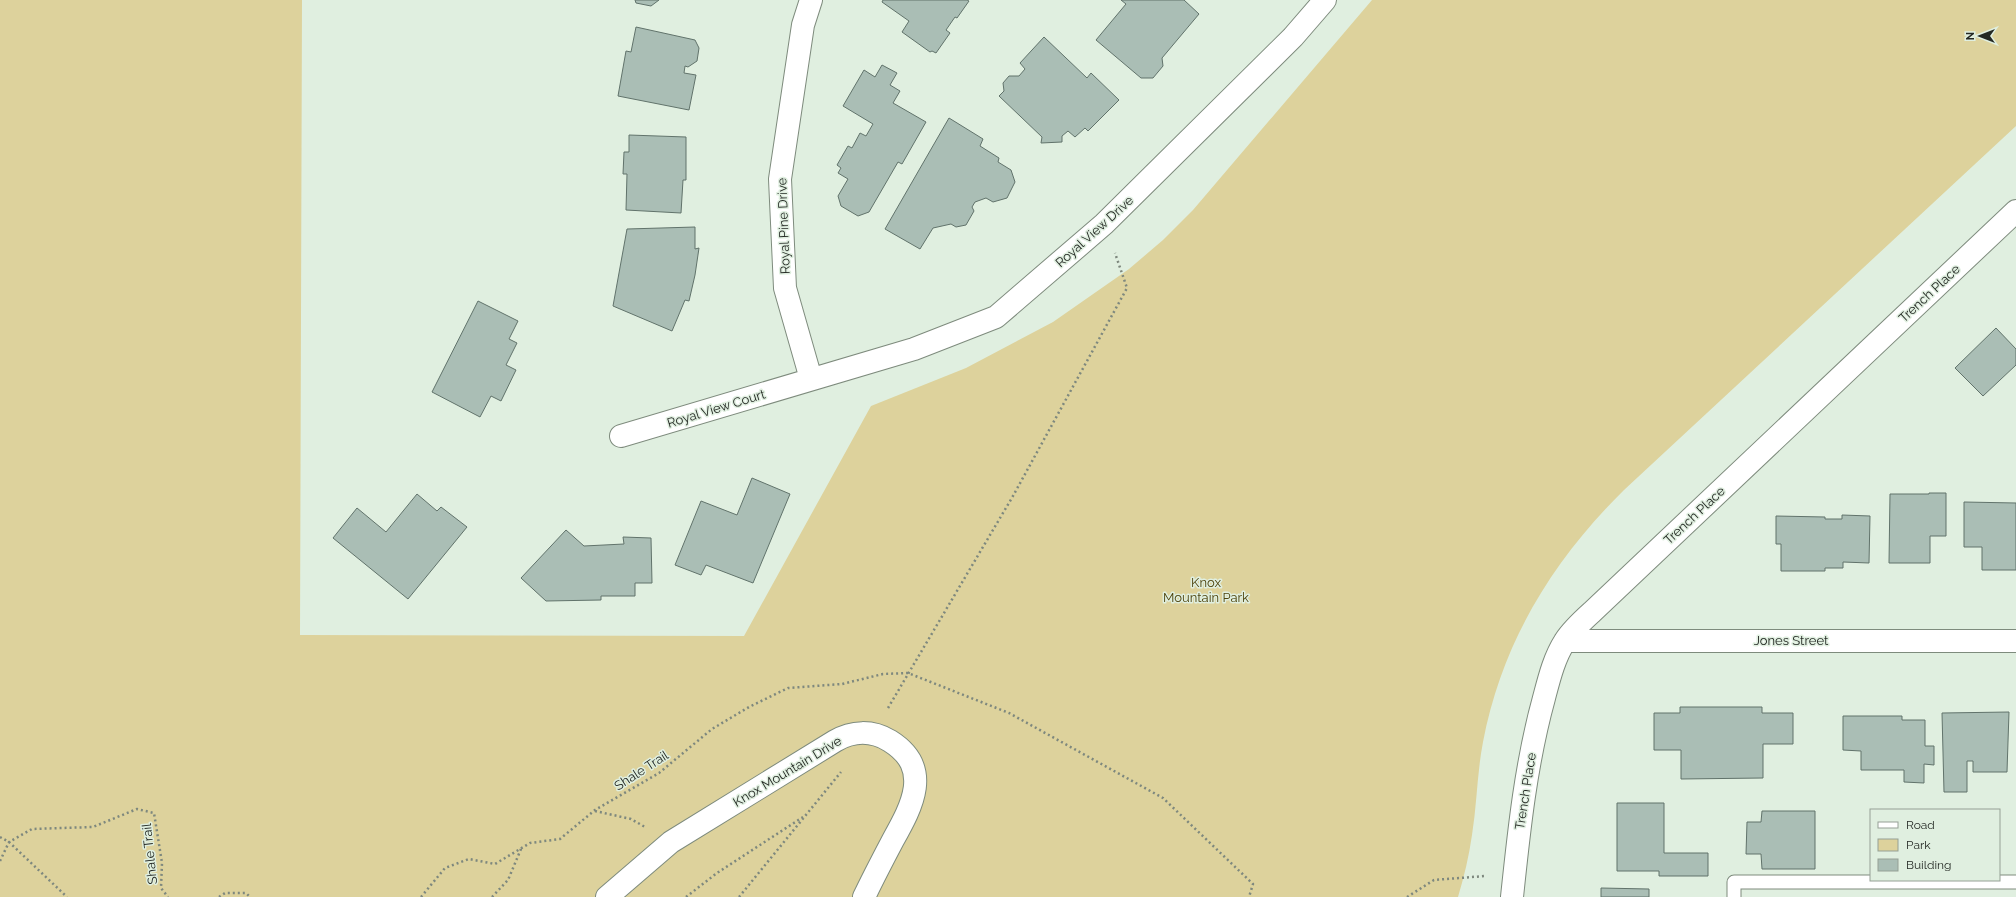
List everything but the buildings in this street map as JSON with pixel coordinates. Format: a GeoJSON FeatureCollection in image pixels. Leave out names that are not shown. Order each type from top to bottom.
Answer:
{"type":"FeatureCollection","features":[{"type":"Feature","properties":{"kind":"street","name":"Royal Pine Drive"},"geometry":{"type":"LineString","coordinates":[[811,0],[803,25],[780,179],[785,288],[811,379]]}},
{"type":"Feature","properties":{"kind":"street","name":"Royal View Drive"},"geometry":{"type":"LineString","coordinates":[[811,379],[914,349],[996,317],[1104,224],[1293,37],[1325,0]]}},
{"type":"Feature","properties":{"kind":"street","name":"Trench Place"},"geometry":{"type":"LineString","coordinates":[[1512,897],[1523,797],[1534,732],[1550,677],[1565,641],[1592,612],[2016,211]]}},
{"type":"Feature","properties":{"kind":"street","name":"Royal View Court"},"geometry":{"type":"LineString","coordinates":[[621,436],[811,379]]}},
{"type":"Feature","properties":{"kind":"street","name":"Jones Street"},"geometry":{"type":"LineString","coordinates":[[1565,641],[2016,641]]}},
{"type":"Feature","properties":{"kind":"street","name":"Knox Mountain Drive"},"geometry":{"type":"LineString","coordinates":[[607,897],[671,842],[841,737],[857,733],[872,734],[888,740],[902,751],[911,766],[915,788],[910,809],[864,897]]}},
{"type":"Feature","properties":{"kind":"lane"},"geometry":{"type":"LineString","coordinates":[[1734,897],[1734,882],[2016,882]]}},
{"type":"Feature","properties":{"kind":"path"},"geometry":{"type":"LineString","coordinates":[[872,734],[1013,496],[1127,288],[1104,224]]}},
{"type":"Feature","properties":{"kind":"path"},"geometry":{"type":"LineString","coordinates":[[908,673],[1009,713],[1163,798],[1253,884],[1250,897]]}},
{"type":"Feature","properties":{"kind":"path","name":"Shale Trail"},"geometry":{"type":"LineString","coordinates":[[422,897],[445,868],[469,859],[494,864],[530,843],[560,839],[594,810],[659,773],[712,729],[749,707],[788,688],[842,684],[883,674],[908,673]]}},
{"type":"Feature","properties":{"kind":"path"},"geometry":{"type":"LineString","coordinates":[[739,897],[844,769]]}},
{"type":"Feature","properties":{"kind":"path","name":"Shale Trail"},"geometry":{"type":"LineString","coordinates":[[9,842],[32,828],[93,828],[137,809],[154,813],[162,863],[161,888],[168,897]]}},
{"type":"Feature","properties":{"kind":"path"},"geometry":{"type":"LineString","coordinates":[[594,810],[631,819],[671,842]]}},
{"type":"Feature","properties":{"kind":"path"},"geometry":{"type":"LineString","coordinates":[[686,897],[717,873],[806,816]]}},
{"type":"Feature","properties":{"kind":"path"},"geometry":{"type":"LineString","coordinates":[[0,837],[9,842],[67,897]]}},
{"type":"Feature","properties":{"kind":"path"},"geometry":{"type":"LineString","coordinates":[[0,861],[9,842]]}},
{"type":"Feature","properties":{"kind":"path"},"geometry":{"type":"LineString","coordinates":[[492,897],[508,880],[522,848]]}},
{"type":"Feature","properties":{"kind":"path"},"geometry":{"type":"LineString","coordinates":[[1407,897],[1434,880],[1514,873]]}},
{"type":"Feature","properties":{"kind":"path"},"geometry":{"type":"LineString","coordinates":[[219,897],[225,893],[246,893],[250,897]]}},
{"type":"Feature","properties":{"kind":"green space","name":"Knox Mountain Park"},"geometry":{"type":"Polygon","coordinates":[[[0,0],[302,0],[300,635],[744,636],[871,406],[966,368],[1053,322],[1129,269],[1163,240],[1193,210],[1372,0],[2016,0],[2016,126],[1624,490],[1598,517],[1553,574],[1517,637],[1503,670],[1492,705],[1481,754],[1471,843],[1458,897],[0,897],[0,0]]]}}]}
